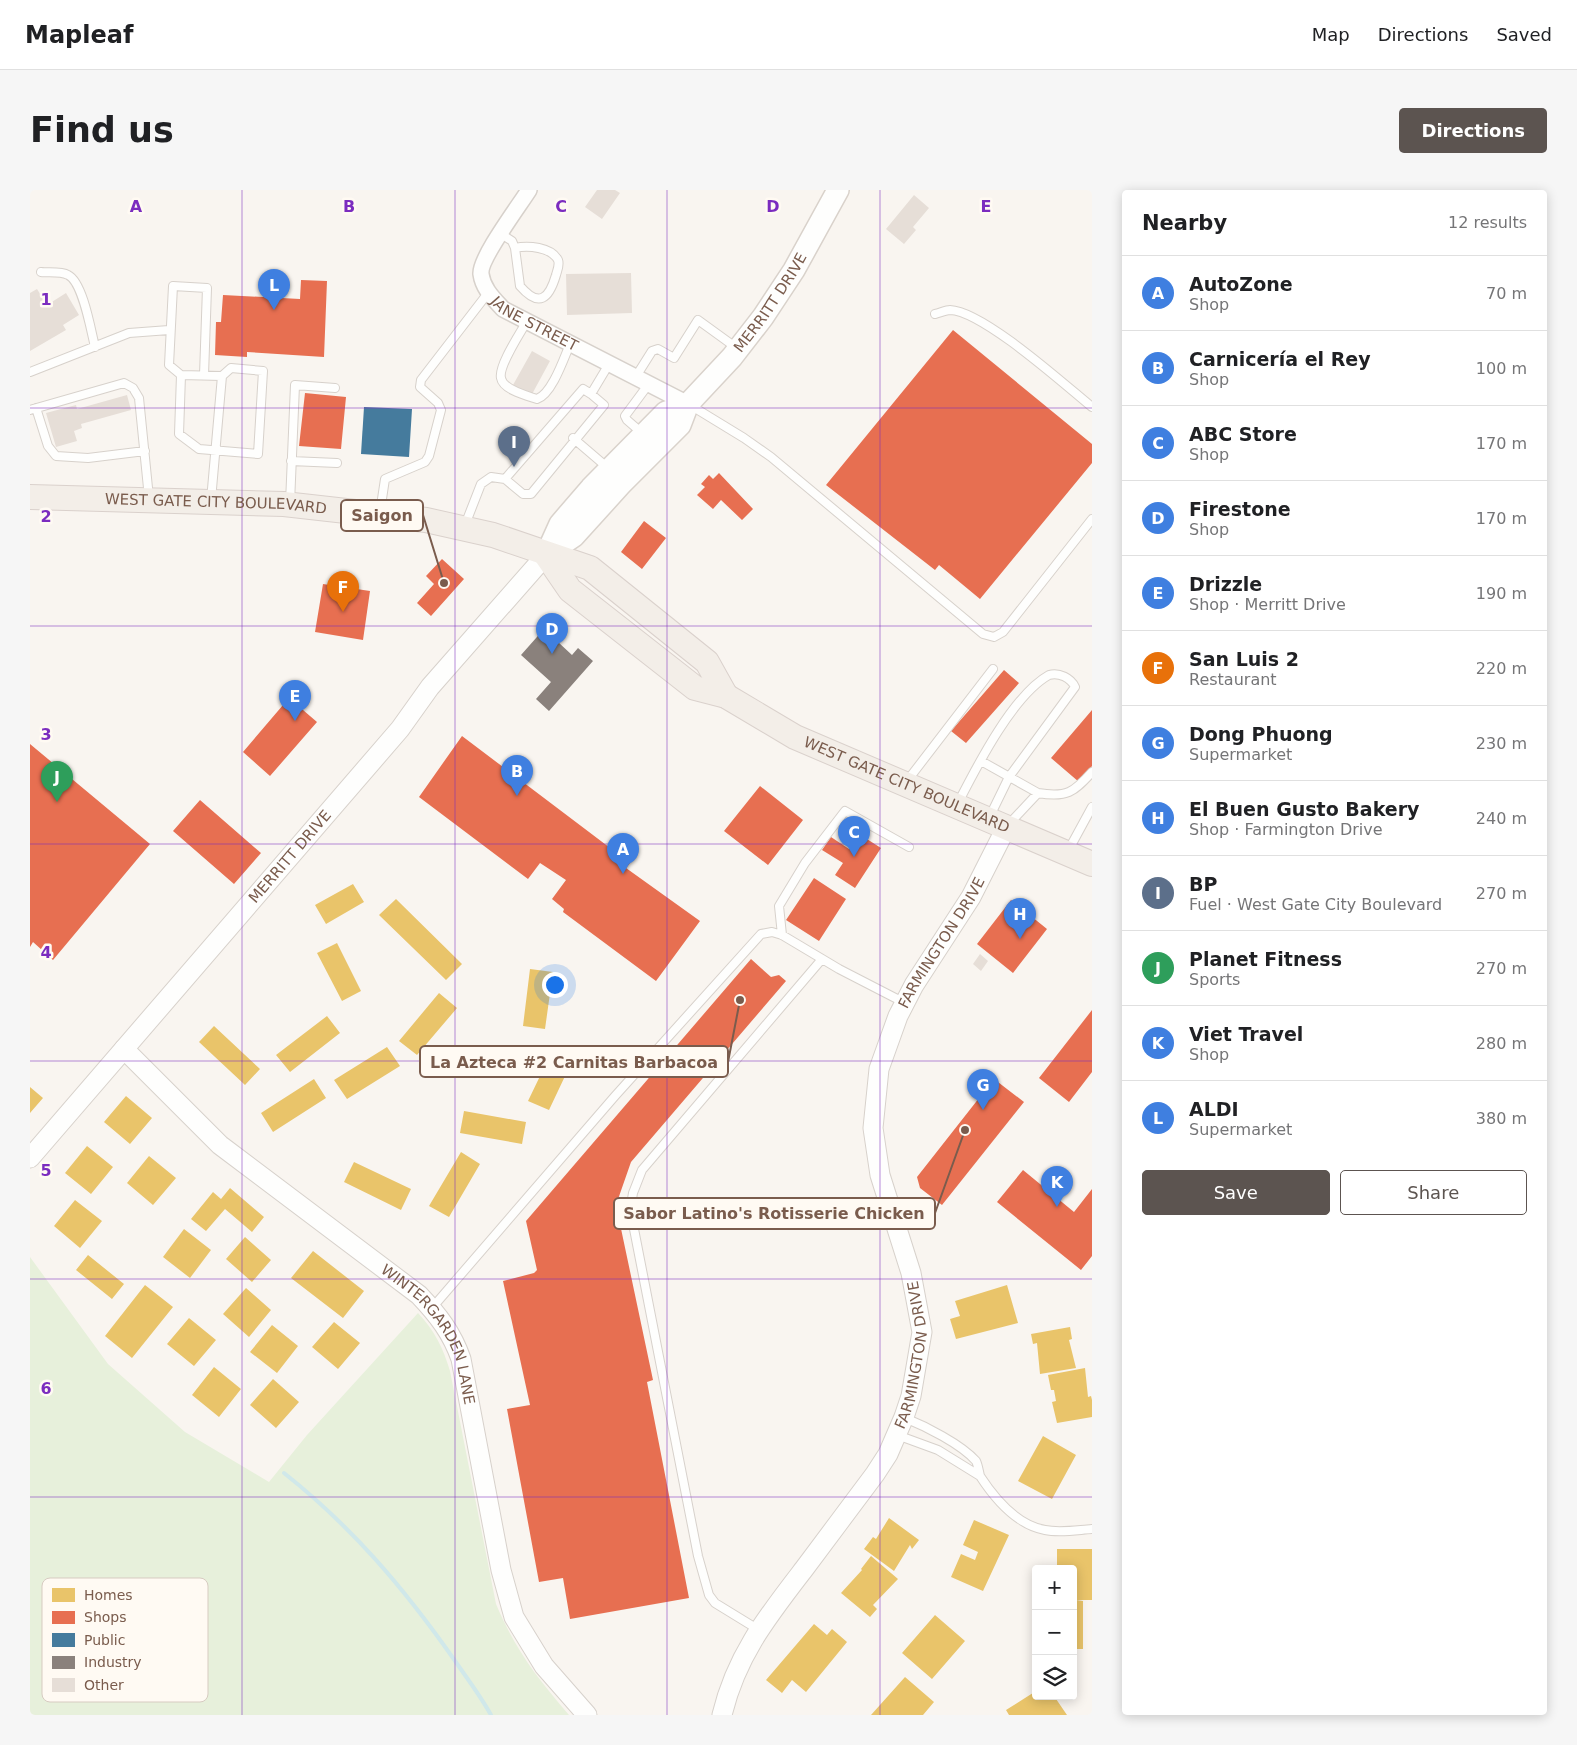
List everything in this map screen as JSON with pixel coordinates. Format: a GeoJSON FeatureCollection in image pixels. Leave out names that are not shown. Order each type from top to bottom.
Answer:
{"type":"FeatureCollection","features":[{"type":"Feature","properties":{"kind":"main road","name":"MERRITT DRIVE"},"geometry":{"type":"LineString","coordinates":[[546,555],[574,536],[622,483],[680,425],[688,404],[738,349],[763,317],[794,270],[838,190]]}},
{"type":"Feature","properties":{"kind":"main road","name":"MERRITT DRIVE"},"geometry":{"type":"LineString","coordinates":[[546,555],[560,524],[610,469],[666,412],[688,404]]}},
{"type":"Feature","properties":{"kind":"main road","name":"WEST GATE CITY BOULEVARD"},"geometry":{"type":"LineString","coordinates":[[30,497],[290,504],[380,513],[464,527],[493,535],[546,555],[570,590],[695,688],[726,696],[795,737],[1092,864]]}},
{"type":"Feature","properties":{"kind":"street","name":"JANE STREET"},"geometry":{"type":"LineString","coordinates":[[527,191],[488,252],[481,272],[488,293],[503,309],[688,404]]}},
{"type":"Feature","properties":{"kind":"street","name":"MERRITT DRIVE"},"geometry":{"type":"LineString","coordinates":[[30,1158],[400,729],[430,687],[546,555]]}},
{"type":"Feature","properties":{"kind":"street","name":"FARMINGTON DRIVE"},"geometry":{"type":"LineString","coordinates":[[722,1715],[738,1663],[759,1630],[875,1474],[897,1435],[904,1417],[910,1396],[922,1332],[911,1273],[880,1175],[873,1128],[879,1069],[905,1003],[971,897],[997,824]]}},
{"type":"Feature","properties":{"kind":"street","name":"WINTERGARDEN LANE"},"geometry":{"type":"LineString","coordinates":[[124,1049],[220,1146],[419,1295],[453,1337],[461,1359],[501,1570],[514,1617],[544,1666],[587,1715]]}},
{"type":"Feature","properties":{"kind":"lane"},"geometry":{"type":"LineString","coordinates":[[501,234],[512,241],[515,248],[520,286],[532,296],[541,299],[545,298],[549,295],[554,281],[559,264],[558,260],[554,255],[531,246],[515,248]]}},
{"type":"Feature","properties":{"kind":"lane"},"geometry":{"type":"LineString","coordinates":[[41,272],[67,274],[73,279],[79,289],[95,347]]}},
{"type":"Feature","properties":{"kind":"lane"},"geometry":{"type":"LineString","coordinates":[[181,375],[179,434],[198,449],[258,454],[263,371],[231,368],[222,376],[204,376],[181,375],[169,365],[169,330],[173,286],[207,288],[204,376]]}},
{"type":"Feature","properties":{"kind":"lane"},"geometry":{"type":"LineString","coordinates":[[380,513],[385,479],[425,462],[429,456],[441,410],[438,403],[420,387],[420,380],[488,293]]}},
{"type":"Feature","properties":{"kind":"lane"},"geometry":{"type":"LineString","coordinates":[[936,314],[950,310],[970,316],[1014,343],[1092,407]]}},
{"type":"Feature","properties":{"kind":"lane"},"geometry":{"type":"LineString","coordinates":[[644,434],[627,420],[625,416],[642,381],[652,351],[658,349],[674,358],[698,320],[738,349]]}},
{"type":"Feature","properties":{"kind":"lane"},"geometry":{"type":"LineString","coordinates":[[527,321],[501,374],[504,384],[516,391],[537,398],[542,396],[548,389],[570,344]]}},
{"type":"Feature","properties":{"kind":"lane"},"geometry":{"type":"LineString","coordinates":[[30,372],[129,333],[169,330]]}},
{"type":"Feature","properties":{"kind":"lane"},"geometry":{"type":"LineString","coordinates":[[591,394],[609,364]]}},
{"type":"Feature","properties":{"kind":"lane"},"geometry":{"type":"LineString","coordinates":[[211,502],[222,376]]}},
{"type":"Feature","properties":{"kind":"lane"},"geometry":{"type":"LineString","coordinates":[[145,452],[88,458],[56,456],[48,446],[33,409],[124,383],[133,388],[139,398],[145,452],[150,500]]}},
{"type":"Feature","properties":{"kind":"lane"},"geometry":{"type":"LineString","coordinates":[[290,504],[295,385],[334,388]]}},
{"type":"Feature","properties":{"kind":"lane"},"geometry":{"type":"LineString","coordinates":[[464,527],[481,484],[491,477],[506,479],[523,494],[531,494],[549,466],[604,405],[583,389],[570,410],[522,465],[506,479]]}},
{"type":"Feature","properties":{"kind":"lane"},"geometry":{"type":"LineString","coordinates":[[688,404],[771,457],[983,634],[994,637],[1003,632],[1092,519]]}},
{"type":"Feature","properties":{"kind":"lane"},"geometry":{"type":"LineString","coordinates":[[573,438],[610,469]]}},
{"type":"Feature","properties":{"kind":"lane"},"geometry":{"type":"LineString","coordinates":[[291,460],[337,463]]}},
{"type":"Feature","properties":{"kind":"lane"},"geometry":{"type":"LineString","coordinates":[[904,785],[992,669]]}},
{"type":"Feature","properties":{"kind":"lane"},"geometry":{"type":"LineString","coordinates":[[956,807],[981,761],[1010,716],[1029,691],[1049,675],[1060,675],[1074,683],[1075,687],[1009,777],[1004,787],[997,824]]}},
{"type":"Feature","properties":{"kind":"lane"},"geometry":{"type":"LineString","coordinates":[[981,761],[1038,793],[1049,795],[1070,793],[1092,772]]}},
{"type":"Feature","properties":{"kind":"lane"},"geometry":{"type":"LineString","coordinates":[[997,824],[1038,793]]}},
{"type":"Feature","properties":{"kind":"lane"},"geometry":{"type":"LineString","coordinates":[[1066,853],[1092,807]]}},
{"type":"Feature","properties":{"kind":"lane"},"geometry":{"type":"LineString","coordinates":[[782,935],[779,906],[805,863],[845,811],[909,847]]}},
{"type":"Feature","properties":{"kind":"lane"},"geometry":{"type":"LineString","coordinates":[[432,1309],[615,1096],[761,934],[772,932],[782,935],[822,959],[905,1003]]}},
{"type":"Feature","properties":{"kind":"lane"},"geometry":{"type":"LineString","coordinates":[[759,1630],[715,1603],[710,1595],[691,1520],[631,1205],[635,1185],[642,1170],[822,959]]}},
{"type":"Feature","properties":{"kind":"lane"},"geometry":{"type":"LineString","coordinates":[[904,1417],[945,1438],[976,1462],[980,1476],[988,1488],[1013,1514],[1034,1528],[1057,1532],[1092,1529]]}},
{"type":"Feature","properties":{"kind":"lane"},"geometry":{"type":"LineString","coordinates":[[897,1435],[938,1450],[980,1476]]}},
{"type":"Feature","properties":{"kind":"green space"},"geometry":{"type":"Polygon","coordinates":[[[30,1257],[108,1364],[185,1432],[269,1482],[307,1435],[418,1313],[438,1340],[450,1371],[496,1604],[519,1649],[546,1688],[569,1715],[30,1715],[30,1257]]]}},
{"type":"Feature","properties":{"kind":"building: Homes"},"geometry":{"type":"Polygon","coordinates":[[[353,884],[364,902],[326,924],[315,905],[353,884]]]}},
{"type":"Feature","properties":{"kind":"building: Homes"},"geometry":{"type":"Polygon","coordinates":[[[396,899],[462,964],[446,980],[379,915],[396,899]]]}},
{"type":"Feature","properties":{"kind":"building: Homes"},"geometry":{"type":"Polygon","coordinates":[[[337,943],[361,991],[342,1001],[317,953],[337,943]]]}},
{"type":"Feature","properties":{"kind":"building: Homes"},"geometry":{"type":"Polygon","coordinates":[[[530,969],[553,972],[545,1029],[523,1026],[530,969]]]}},
{"type":"Feature","properties":{"kind":"building: Homes"},"geometry":{"type":"Polygon","coordinates":[[[439,993],[457,1008],[417,1055],[399,1041],[439,993]]]}},
{"type":"Feature","properties":{"kind":"building: Homes"},"geometry":{"type":"Polygon","coordinates":[[[327,1016],[340,1033],[290,1072],[276,1055],[327,1016]]]}},
{"type":"Feature","properties":{"kind":"building: Homes"},"geometry":{"type":"Polygon","coordinates":[[[214,1026],[260,1069],[245,1085],[199,1042],[214,1026]]]}},
{"type":"Feature","properties":{"kind":"building: Homes"},"geometry":{"type":"Polygon","coordinates":[[[555,1045],[575,1055],[549,1110],[528,1101],[555,1045]]]}},
{"type":"Feature","properties":{"kind":"building: Homes"},"geometry":{"type":"Polygon","coordinates":[[[387,1047],[400,1066],[347,1099],[334,1080],[387,1047]]]}},
{"type":"Feature","properties":{"kind":"building: Homes"},"geometry":{"type":"Polygon","coordinates":[[[314,1079],[326,1098],[273,1132],[261,1113],[314,1079]]]}},
{"type":"Feature","properties":{"kind":"building: Homes"},"geometry":{"type":"Polygon","coordinates":[[[30,1087],[43,1098],[30,1113],[30,1087]]]}},
{"type":"Feature","properties":{"kind":"building: Homes"},"geometry":{"type":"Polygon","coordinates":[[[126,1096],[152,1118],[130,1144],[104,1122],[126,1096]]]}},
{"type":"Feature","properties":{"kind":"building: Homes"},"geometry":{"type":"Polygon","coordinates":[[[464,1111],[526,1122],[522,1144],[460,1133],[464,1111]]]}},
{"type":"Feature","properties":{"kind":"building: Homes"},"geometry":{"type":"Polygon","coordinates":[[[87,1146],[113,1167],[91,1194],[65,1173],[87,1146]]]}},
{"type":"Feature","properties":{"kind":"building: Homes"},"geometry":{"type":"Polygon","coordinates":[[[461,1152],[480,1164],[449,1217],[429,1206],[461,1152]]]}},
{"type":"Feature","properties":{"kind":"building: Homes"},"geometry":{"type":"Polygon","coordinates":[[[149,1156],[176,1178],[153,1205],[127,1183],[149,1156]]]}},
{"type":"Feature","properties":{"kind":"building: Homes"},"geometry":{"type":"Polygon","coordinates":[[[354,1162],[411,1189],[401,1210],[344,1182],[354,1162]]]}},
{"type":"Feature","properties":{"kind":"building: Homes"},"geometry":{"type":"Polygon","coordinates":[[[230,1188],[264,1217],[252,1232],[225,1209],[206,1231],[191,1219],[213,1192],[221,1199],[230,1188]]]}},
{"type":"Feature","properties":{"kind":"building: Homes"},"geometry":{"type":"Polygon","coordinates":[[[75,1200],[102,1221],[80,1248],[54,1226],[75,1200]]]}},
{"type":"Feature","properties":{"kind":"building: Homes"},"geometry":{"type":"Polygon","coordinates":[[[184,1229],[211,1250],[190,1278],[163,1257],[184,1229]]]}},
{"type":"Feature","properties":{"kind":"building: Homes"},"geometry":{"type":"Polygon","coordinates":[[[245,1237],[271,1260],[252,1282],[226,1259],[245,1237]]]}},
{"type":"Feature","properties":{"kind":"building: Homes"},"geometry":{"type":"Polygon","coordinates":[[[313,1251],[364,1291],[343,1318],[291,1278],[313,1251]]]}},
{"type":"Feature","properties":{"kind":"building: Homes"},"geometry":{"type":"Polygon","coordinates":[[[88,1255],[124,1284],[112,1299],[76,1270],[88,1255]]]}},
{"type":"Feature","properties":{"kind":"building: Homes"},"geometry":{"type":"Polygon","coordinates":[[[145,1285],[173,1307],[132,1358],[105,1336],[145,1285]]]}},
{"type":"Feature","properties":{"kind":"building: Homes"},"geometry":{"type":"Polygon","coordinates":[[[1007,1285],[1018,1323],[956,1339],[950,1319],[960,1316],[955,1301],[1007,1285]]]}},
{"type":"Feature","properties":{"kind":"building: Homes"},"geometry":{"type":"Polygon","coordinates":[[[246,1288],[271,1310],[249,1337],[223,1314],[246,1288]]]}},
{"type":"Feature","properties":{"kind":"building: Homes"},"geometry":{"type":"Polygon","coordinates":[[[189,1318],[216,1340],[194,1366],[167,1344],[189,1318]]]}},
{"type":"Feature","properties":{"kind":"building: Homes"},"geometry":{"type":"Polygon","coordinates":[[[334,1322],[360,1343],[338,1369],[312,1347],[334,1322]]]}},
{"type":"Feature","properties":{"kind":"building: Homes"},"geometry":{"type":"Polygon","coordinates":[[[272,1325],[298,1346],[277,1373],[250,1352],[272,1325]]]}},
{"type":"Feature","properties":{"kind":"building: Homes"},"geometry":{"type":"Polygon","coordinates":[[[1070,1327],[1072,1339],[1069,1340],[1076,1368],[1040,1374],[1037,1343],[1033,1344],[1031,1334],[1070,1327]]]}},
{"type":"Feature","properties":{"kind":"building: Homes"},"geometry":{"type":"Polygon","coordinates":[[[214,1367],[241,1389],[219,1417],[192,1395],[214,1367]]]}},
{"type":"Feature","properties":{"kind":"building: Homes"},"geometry":{"type":"Polygon","coordinates":[[[1085,1368],[1088,1397],[1091,1396],[1092,1400],[1092,1417],[1057,1423],[1052,1402],[1056,1401],[1054,1390],[1051,1390],[1048,1375],[1085,1368]]]}},
{"type":"Feature","properties":{"kind":"building: Homes"},"geometry":{"type":"Polygon","coordinates":[[[273,1379],[299,1402],[276,1428],[250,1405],[273,1379]]]}},
{"type":"Feature","properties":{"kind":"building: Homes"},"geometry":{"type":"Polygon","coordinates":[[[1043,1436],[1076,1455],[1052,1499],[1018,1481],[1043,1436]]]}},
{"type":"Feature","properties":{"kind":"building: Homes"},"geometry":{"type":"Polygon","coordinates":[[[889,1518],[919,1540],[912,1549],[910,1545],[894,1571],[864,1549],[873,1537],[876,1539],[889,1518]]]}},
{"type":"Feature","properties":{"kind":"building: Homes"},"geometry":{"type":"Polygon","coordinates":[[[974,1520],[1009,1535],[983,1591],[951,1577],[961,1554],[975,1560],[978,1552],[963,1545],[974,1520]]]}},
{"type":"Feature","properties":{"kind":"building: Homes"},"geometry":{"type":"Polygon","coordinates":[[[1057,1549],[1092,1549],[1092,1600],[1077,1600],[1077,1565],[1057,1565],[1057,1549]]]}},
{"type":"Feature","properties":{"kind":"building: Homes"},"geometry":{"type":"Polygon","coordinates":[[[871,1556],[898,1579],[873,1605],[877,1609],[870,1617],[841,1593],[862,1570],[871,1556]]]}},
{"type":"Feature","properties":{"kind":"building: Homes"},"geometry":{"type":"Polygon","coordinates":[[[1077,1600],[1083,1601],[1083,1649],[1077,1649],[1077,1600]]]}},
{"type":"Feature","properties":{"kind":"building: Homes"},"geometry":{"type":"Polygon","coordinates":[[[935,1615],[965,1641],[932,1679],[902,1653],[935,1615]]]}},
{"type":"Feature","properties":{"kind":"building: Homes"},"geometry":{"type":"Polygon","coordinates":[[[814,1624],[827,1635],[832,1629],[847,1642],[806,1692],[792,1680],[782,1693],[766,1680],[814,1624]]]}},
{"type":"Feature","properties":{"kind":"building: Homes"},"geometry":{"type":"Polygon","coordinates":[[[905,1677],[934,1702],[923,1715],[871,1715],[905,1677]]]}},
{"type":"Feature","properties":{"kind":"building: Homes"},"geometry":{"type":"Polygon","coordinates":[[[1032,1694],[1032,1700],[1057,1700],[1067,1715],[1009,1715],[1006,1710],[1032,1694]]]}},
{"type":"Feature","properties":{"kind":"building: Shops"},"geometry":{"type":"Polygon","coordinates":[[[301,280],[327,281],[324,357],[247,352],[247,357],[215,355],[216,322],[221,322],[223,295],[300,299],[301,280]]]}},
{"type":"Feature","properties":{"kind":"building: Shops"},"geometry":{"type":"Polygon","coordinates":[[[953,330],[1092,444],[1092,463],[980,599],[939,565],[935,570],[826,485],[953,330]]]}},
{"type":"Feature","properties":{"kind":"building: Shops"},"geometry":{"type":"Polygon","coordinates":[[[305,393],[346,397],[341,449],[299,446],[305,393]]]}},
{"type":"Feature","properties":{"kind":"building: Shops"},"geometry":{"type":"Polygon","coordinates":[[[719,473],[753,509],[742,520],[721,500],[713,509],[697,495],[705,487],[701,484],[709,475],[713,479],[719,473]]]}},
{"type":"Feature","properties":{"kind":"building: Shops"},"geometry":{"type":"Polygon","coordinates":[[[644,521],[666,538],[642,569],[621,552],[644,521]]]}},
{"type":"Feature","properties":{"kind":"building: Shops"},"geometry":{"type":"Polygon","coordinates":[[[442,559],[464,579],[431,616],[417,603],[434,584],[426,576],[442,559]]]}},
{"type":"Feature","properties":{"kind":"building: Shops"},"geometry":{"type":"Polygon","coordinates":[[[323,584],[370,591],[363,640],[315,632],[323,584]]]}},
{"type":"Feature","properties":{"kind":"building: Shops"},"geometry":{"type":"Polygon","coordinates":[[[1004,670],[1019,683],[966,743],[951,731],[1004,670]]]}},
{"type":"Feature","properties":{"kind":"building: Shops"},"geometry":{"type":"Polygon","coordinates":[[[289,698],[317,722],[270,776],[243,752],[289,698]]]}},
{"type":"Feature","properties":{"kind":"building: Shops"},"geometry":{"type":"Polygon","coordinates":[[[1092,710],[1092,766],[1079,782],[1051,758],[1092,710]]]}},
{"type":"Feature","properties":{"kind":"building: Shops"},"geometry":{"type":"Polygon","coordinates":[[[462,736],[630,863],[626,868],[700,921],[656,981],[563,912],[564,909],[552,899],[566,880],[540,863],[528,879],[419,797],[462,736]]]}},
{"type":"Feature","properties":{"kind":"building: Shops"},"geometry":{"type":"Polygon","coordinates":[[[30,744],[150,844],[53,960],[33,942],[30,947],[30,744]]]}},
{"type":"Feature","properties":{"kind":"building: Shops"},"geometry":{"type":"Polygon","coordinates":[[[760,786],[803,820],[768,865],[724,831],[760,786]]]}},
{"type":"Feature","properties":{"kind":"building: Shops"},"geometry":{"type":"Polygon","coordinates":[[[200,800],[261,853],[234,884],[173,831],[200,800]]]}},
{"type":"Feature","properties":{"kind":"building: Shops"},"geometry":{"type":"Polygon","coordinates":[[[859,834],[881,848],[855,888],[835,875],[843,863],[822,850],[831,837],[849,849],[859,834]]]}},
{"type":"Feature","properties":{"kind":"building: Shops"},"geometry":{"type":"Polygon","coordinates":[[[814,878],[846,899],[819,941],[786,920],[814,878]]]}},
{"type":"Feature","properties":{"kind":"building: Shops"},"geometry":{"type":"Polygon","coordinates":[[[1011,900],[1047,929],[1013,973],[977,944],[1011,900]]]}},
{"type":"Feature","properties":{"kind":"building: Shops"},"geometry":{"type":"Polygon","coordinates":[[[751,959],[771,977],[779,975],[786,981],[631,1162],[616,1205],[653,1380],[647,1382],[689,1598],[570,1619],[563,1578],[539,1582],[507,1409],[530,1405],[503,1281],[534,1273],[537,1270],[526,1221],[751,959]]]}},
{"type":"Feature","properties":{"kind":"building: Shops"},"geometry":{"type":"Polygon","coordinates":[[[1092,1010],[1092,1072],[1069,1102],[1039,1078],[1092,1010]]]}},
{"type":"Feature","properties":{"kind":"building: Shops"},"geometry":{"type":"Polygon","coordinates":[[[994,1079],[1024,1102],[942,1205],[920,1188],[917,1177],[994,1079]]]}},
{"type":"Feature","properties":{"kind":"building: Shops"},"geometry":{"type":"Polygon","coordinates":[[[1023,1170],[1074,1212],[1092,1189],[1092,1256],[1081,1270],[997,1202],[1023,1170]]]}},
{"type":"Feature","properties":{"kind":"building: Public"},"geometry":{"type":"Polygon","coordinates":[[[364,407],[412,409],[409,457],[361,454],[364,407]]]}},
{"type":"Feature","properties":{"kind":"building: Industry"},"geometry":{"type":"Polygon","coordinates":[[[544,629],[572,655],[578,648],[593,661],[549,711],[536,699],[551,682],[521,655],[544,629]]]}},
{"type":"Feature","properties":{"kind":"building: Other"},"geometry":{"type":"Polygon","coordinates":[[[597,190],[615,190],[620,193],[602,219],[585,207],[597,190]]]}},
{"type":"Feature","properties":{"kind":"building: Other"},"geometry":{"type":"Polygon","coordinates":[[[914,195],[929,208],[913,227],[916,230],[904,244],[886,229],[914,195]]]}},
{"type":"Feature","properties":{"kind":"building: Other"},"geometry":{"type":"Polygon","coordinates":[[[631,273],[632,313],[567,315],[566,274],[631,273]]]}},
{"type":"Feature","properties":{"kind":"building: Other"},"geometry":{"type":"Polygon","coordinates":[[[37,289],[47,305],[66,293],[79,315],[63,325],[66,330],[30,351],[30,293],[37,289]]]}},
{"type":"Feature","properties":{"kind":"building: Other"},"geometry":{"type":"Polygon","coordinates":[[[532,351],[550,361],[531,396],[513,385],[532,351]]]}},
{"type":"Feature","properties":{"kind":"building: Other"},"geometry":{"type":"Polygon","coordinates":[[[127,395],[131,410],[81,424],[82,428],[74,431],[77,441],[56,447],[46,413],[76,405],[77,409],[127,395]]]}},
{"type":"Feature","properties":{"kind":"building: Other"},"geometry":{"type":"Polygon","coordinates":[[[980,954],[988,961],[981,971],[973,964],[980,954]]]}},
{"type":"Feature","properties":{"kind":"waterway"},"geometry":{"type":"LineString","coordinates":[[284,1473],[332,1515],[375,1559],[434,1632],[473,1686],[491,1715]]}},
{"type":"Feature","properties":{"kind":"place","name":"ALDI"},"geometry":{"type":"Point","coordinates":[274,310]}},
{"type":"Feature","properties":{"kind":"place","name":"BP"},"geometry":{"type":"Point","coordinates":[514,467]}},
{"type":"Feature","properties":{"kind":"place","name":"Saigon"},"geometry":{"type":"Point","coordinates":[444,583]}},
{"type":"Feature","properties":{"kind":"place","name":"San Luis 2"},"geometry":{"type":"Point","coordinates":[343,612]}},
{"type":"Feature","properties":{"kind":"place","name":"Firestone"},"geometry":{"type":"Point","coordinates":[552,654]}},
{"type":"Feature","properties":{"kind":"place","name":"Drizzle"},"geometry":{"type":"Point","coordinates":[295,721]}},
{"type":"Feature","properties":{"kind":"place","name":"Carnicería el Rey"},"geometry":{"type":"Point","coordinates":[517,796]}},
{"type":"Feature","properties":{"kind":"place","name":"Planet Fitness"},"geometry":{"type":"Point","coordinates":[57,802]}},
{"type":"Feature","properties":{"kind":"place","name":"ABC Store"},"geometry":{"type":"Point","coordinates":[854,857]}},
{"type":"Feature","properties":{"kind":"place","name":"AutoZone"},"geometry":{"type":"Point","coordinates":[623,874]}},
{"type":"Feature","properties":{"kind":"place","name":"El Buen Gusto Bakery"},"geometry":{"type":"Point","coordinates":[1020,939]}},
{"type":"Feature","properties":{"kind":"place","name":"La Azteca #2 Carnitas Barbacoa"},"geometry":{"type":"Point","coordinates":[740,1000]}},
{"type":"Feature","properties":{"kind":"place","name":"Dong Phuong"},"geometry":{"type":"Point","coordinates":[983,1110]}},
{"type":"Feature","properties":{"kind":"place","name":"Sabor Latino's Rotisserie Chicken"},"geometry":{"type":"Point","coordinates":[965,1130]}},
{"type":"Feature","properties":{"kind":"place","name":"Viet Travel"},"geometry":{"type":"Point","coordinates":[1057,1207]}}]}
